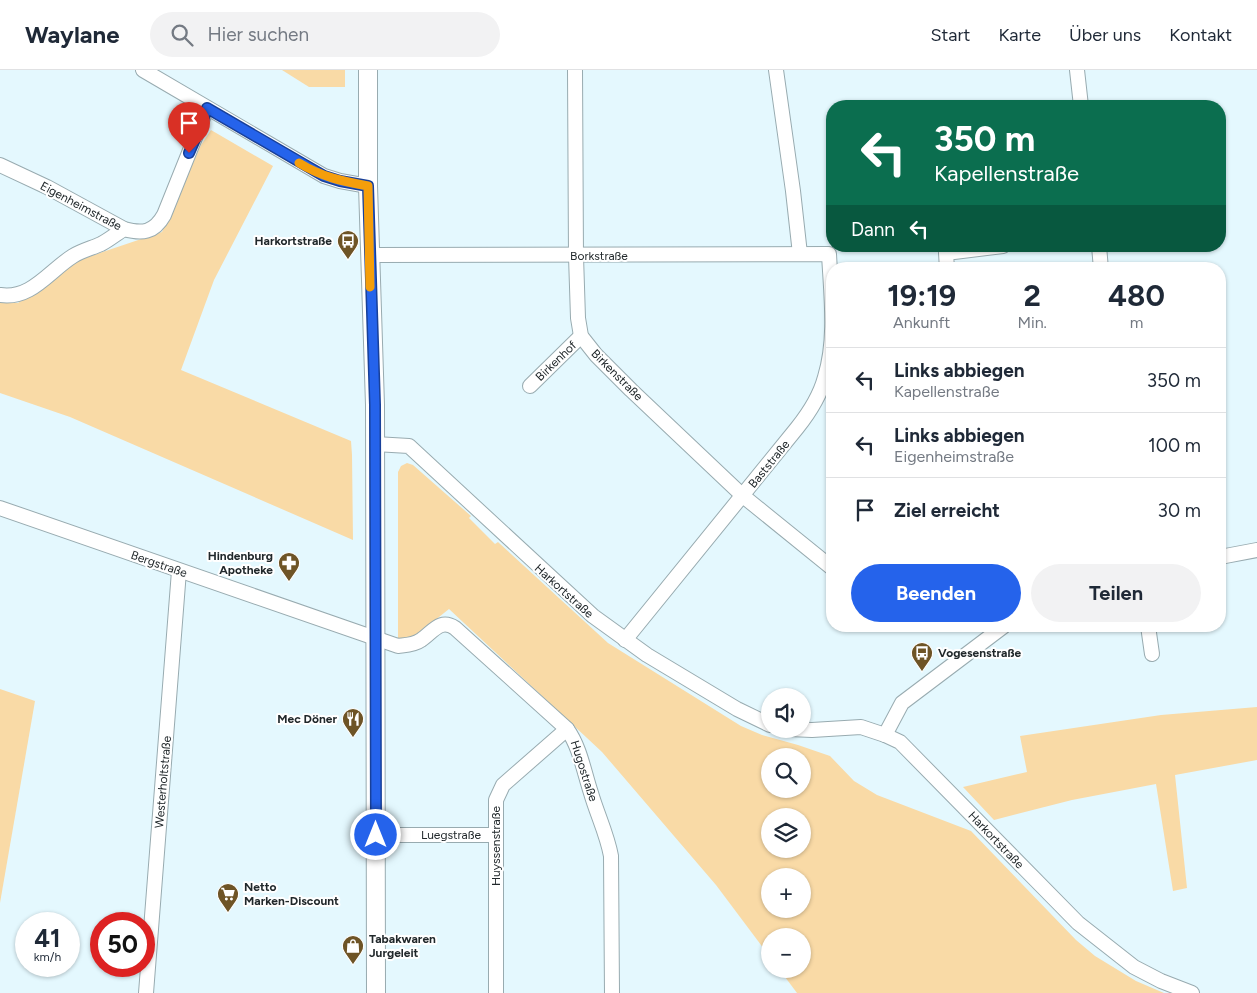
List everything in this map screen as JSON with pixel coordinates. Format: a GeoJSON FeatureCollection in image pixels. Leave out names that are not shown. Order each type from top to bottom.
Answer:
{"type":"FeatureCollection","features":[{"type":"Feature","properties":{"kind":"main road"},"geometry":{"type":"LineString","coordinates":[[368,70],[368,186],[375,444],[376,993]]}},
{"type":"Feature","properties":{"kind":"street"},"geometry":{"type":"LineString","coordinates":[[143,70],[324,176],[368,186]]}},
{"type":"Feature","properties":{"kind":"street"},"geometry":{"type":"LineString","coordinates":[[575,70],[576,256],[578,318],[581,336]]}},
{"type":"Feature","properties":{"kind":"street"},"geometry":{"type":"LineString","coordinates":[[776,70],[800,254]]}},
{"type":"Feature","properties":{"kind":"street"},"geometry":{"type":"LineString","coordinates":[[1077,70],[1080,100]]}},
{"type":"Feature","properties":{"kind":"street","name":"Eigenheimstraße"},"geometry":{"type":"LineString","coordinates":[[0,165],[47,187],[124,229],[142,232],[152,228],[161,220],[207,108]]}},
{"type":"Feature","properties":{"kind":"street"},"geometry":{"type":"LineString","coordinates":[[0,295],[18,294],[31,289],[69,258],[102,243],[124,229]]}},
{"type":"Feature","properties":{"kind":"street"},"geometry":{"type":"LineString","coordinates":[[947,262],[946,253],[954,252]]}},
{"type":"Feature","properties":{"kind":"street","name":"Borkstraße"},"geometry":{"type":"LineString","coordinates":[[370,255],[829,254]]}},
{"type":"Feature","properties":{"kind":"street","name":"Baststraße"},"geometry":{"type":"LineString","coordinates":[[829,254],[829,262]]}},
{"type":"Feature","properties":{"kind":"street","name":"Birkenstraße"},"geometry":{"type":"LineString","coordinates":[[581,336],[610,369],[743,496],[826,563]]}},
{"type":"Feature","properties":{"kind":"street","name":"Birkenhof"},"geometry":{"type":"LineString","coordinates":[[530,386],[581,336]]}},
{"type":"Feature","properties":{"kind":"street","name":"Baststraße"},"geometry":{"type":"LineString","coordinates":[[625,640],[807,415],[815,401],[826,372]]}},
{"type":"Feature","properties":{"kind":"street","name":"Harkortstraße"},"geometry":{"type":"LineString","coordinates":[[375,444],[409,446],[593,616],[625,640],[737,709],[761,721]]}},
{"type":"Feature","properties":{"kind":"street","name":"Bergstraße"},"geometry":{"type":"LineString","coordinates":[[0,508],[375,638]]}},
{"type":"Feature","properties":{"kind":"street"},"geometry":{"type":"LineString","coordinates":[[1226,556],[1257,550]]}},
{"type":"Feature","properties":{"kind":"street","name":"Westerholtstraße"},"geometry":{"type":"LineString","coordinates":[[146,993],[179,571]]}},
{"type":"Feature","properties":{"kind":"street","name":"Hugostraße"},"geometry":{"type":"LineString","coordinates":[[375,638],[398,646],[410,645],[420,641],[438,627],[449,624],[567,729],[574,738],[610,847],[612,993]]}},
{"type":"Feature","properties":{"kind":"street"},"geometry":{"type":"LineString","coordinates":[[885,734],[902,703],[996,632]]}},
{"type":"Feature","properties":{"kind":"street"},"geometry":{"type":"LineString","coordinates":[[1149,632],[1152,654]]}},
{"type":"Feature","properties":{"kind":"street","name":"Harkortstraße"},"geometry":{"type":"LineString","coordinates":[[811,730],[861,727],[885,734],[900,742],[1078,923],[1134,967],[1161,981],[1192,993]]}},
{"type":"Feature","properties":{"kind":"street","name":"Huyssenstraße"},"geometry":{"type":"LineString","coordinates":[[496,993],[496,800],[498,792],[503,785],[567,729]]}},
{"type":"Feature","properties":{"kind":"street","name":"Luegstraße"},"geometry":{"type":"LineString","coordinates":[[376,835],[496,835]]}},
{"type":"Feature","properties":{"kind":"shaded area"},"geometry":{"type":"Polygon","coordinates":[[[282,70],[345,70],[345,87],[309,87],[282,70]]]}},
{"type":"Feature","properties":{"kind":"shaded area"},"geometry":{"type":"Polygon","coordinates":[[[211,130],[273,166],[214,280],[181,370],[351,441],[353,540],[70,417],[0,393],[0,300],[18,303],[73,262],[162,232],[201,145],[211,130]]]}},
{"type":"Feature","properties":{"kind":"shaded area"},"geometry":{"type":"Polygon","coordinates":[[[407,463],[413,465],[471,516],[469,518],[495,544],[498,542],[608,643],[741,726],[761,735],[761,738],[773,738],[807,748],[761,748],[761,798],[811,798],[811,749],[830,756],[854,781],[877,795],[971,831],[1076,940],[1095,956],[1136,981],[1164,993],[797,993],[786,978],[811,978],[811,928],[761,928],[761,945],[716,885],[602,752],[449,609],[414,637],[398,642],[398,472],[401,466],[407,463]]]}},
{"type":"Feature","properties":{"kind":"shaded area"},"geometry":{"type":"Polygon","coordinates":[[[0,689],[35,701],[0,903],[0,689]]]}},
{"type":"Feature","properties":{"kind":"shaded area"},"geometry":{"type":"Polygon","coordinates":[[[1257,707],[1257,760],[1175,775],[1187,888],[1173,891],[1156,784],[1072,800],[994,820],[963,787],[1027,772],[1020,736],[1161,715],[1257,707]]]}},
{"type":"Feature","properties":{"kind":"slow traffic"},"geometry":{"type":"LineString","coordinates":[[299,163],[324,176],[368,186],[370,287]]}},
{"type":"Feature","properties":{"kind":"place","name":"Harkortstraße"},"geometry":{"type":"Point","coordinates":[348,260]}},
{"type":"Feature","properties":{"kind":"place","name":"Hindenburg Apotheke"},"geometry":{"type":"Point","coordinates":[289,582]}},
{"type":"Feature","properties":{"kind":"place","name":"Vogesenstraße"},"geometry":{"type":"Point","coordinates":[922,672]}},
{"type":"Feature","properties":{"kind":"place","name":"Mec Döner"},"geometry":{"type":"Point","coordinates":[353,738]}},
{"type":"Feature","properties":{"kind":"place","name":"Netto Marken-Discount"},"geometry":{"type":"Point","coordinates":[228,913]}},
{"type":"Feature","properties":{"kind":"place","name":"Tabakwaren Jurgeleit"},"geometry":{"type":"Point","coordinates":[353,965]}},
{"type":"Feature","properties":{"kind":"route"},"geometry":{"type":"LineString","coordinates":[[189,153],[207,108],[324,176],[368,186],[375,405],[376,835]]}}]}
